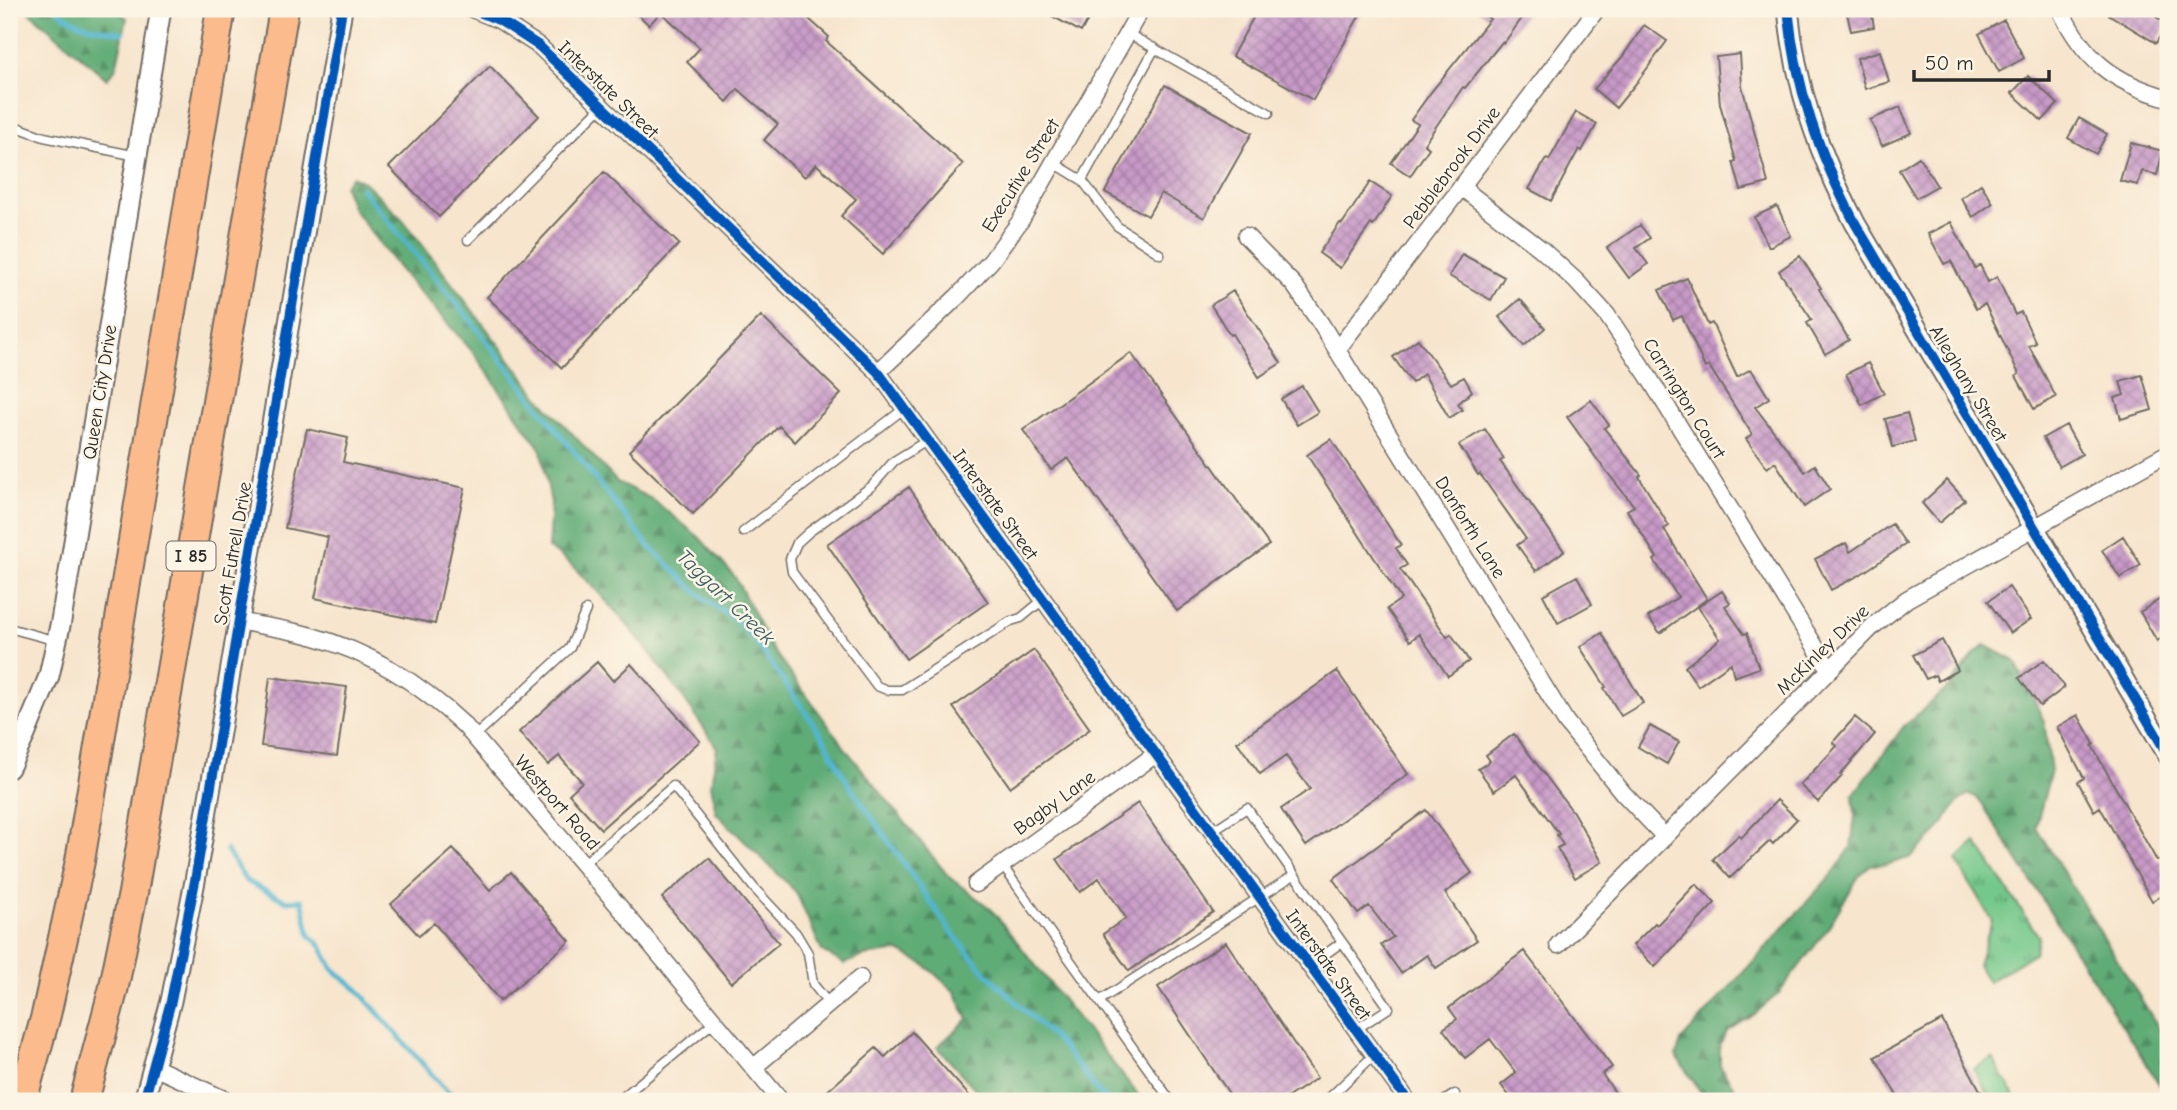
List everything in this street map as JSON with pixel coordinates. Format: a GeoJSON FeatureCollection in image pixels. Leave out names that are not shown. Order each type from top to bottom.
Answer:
{"type":"FeatureCollection","features":[{"type":"Feature","properties":{"kind":"highway"},"geometry":{"type":"LineString","coordinates":[[22,1101],[46,1015],[79,861],[221,9]]}},
{"type":"Feature","properties":{"kind":"highway","name":"I 85"},"geometry":{"type":"LineString","coordinates":[[84,1101],[113,991],[133,893],[284,9]]}},
{"type":"Feature","properties":{"kind":"street","name":"Queen City Drive"},"geometry":{"type":"LineString","coordinates":[[9,768],[49,676],[57,641],[161,9]]}},
{"type":"Feature","properties":{"kind":"street","name":"Scott Futrell Drive"},"geometry":{"type":"LineString","coordinates":[[144,1101],[171,1001],[195,881],[342,9]]}},
{"type":"Feature","properties":{"kind":"street","name":"Interstate Street"},"geometry":{"type":"LineString","coordinates":[[472,9],[499,20],[526,36],[878,372],[1408,1101]]}},
{"type":"Feature","properties":{"kind":"street","name":"Executive Street"},"geometry":{"type":"LineString","coordinates":[[878,372],[933,321],[991,261],[1021,220],[1141,9]]}},
{"type":"Feature","properties":{"kind":"street","name":"Pebblebrook Drive"},"geometry":{"type":"LineString","coordinates":[[1337,350],[1598,9]]}},
{"type":"Feature","properties":{"kind":"street","name":"Alleghany Street"},"geometry":{"type":"LineString","coordinates":[[1788,9],[1791,42],[1802,93],[1831,176],[1855,223],[2168,755]]}},
{"type":"Feature","properties":{"kind":"street"},"geometry":{"type":"LineString","coordinates":[[2060,9],[2071,32],[2107,71],[2142,91],[2168,98]]}},
{"type":"Feature","properties":{"kind":"street","name":"Carrington Court"},"geometry":{"type":"LineString","coordinates":[[1461,187],[1541,249],[1576,281],[1607,315],[1648,376],[1829,669]]}},
{"type":"Feature","properties":{"kind":"street","name":"Danforth Lane"},"geometry":{"type":"LineString","coordinates":[[1246,236],[1294,285],[1337,350],[1566,722],[1623,793],[1665,837]]}},
{"type":"Feature","properties":{"kind":"street","name":"McKinley Drive"},"geometry":{"type":"LineString","coordinates":[[1558,945],[1873,626],[1907,599],[2168,453]]}},
{"type":"Feature","properties":{"kind":"street","name":"Westport Road"},"geometry":{"type":"LineString","coordinates":[[238,621],[308,635],[372,658],[435,698],[474,737],[781,1101]]}},
{"type":"Feature","properties":{"kind":"street","name":"Bagby Lane"},"geometry":{"type":"LineString","coordinates":[[976,884],[1156,754]]}},
{"type":"Feature","properties":{"kind":"street"},"geometry":{"type":"LineString","coordinates":[[753,1068],[860,978]]}},
{"type":"Feature","properties":{"kind":"street"},"geometry":{"type":"LineString","coordinates":[[153,1067],[228,1101]]}},
{"type":"Feature","properties":{"kind":"lane"},"geometry":{"type":"LineString","coordinates":[[1128,33],[1269,113]]}},
{"type":"Feature","properties":{"kind":"lane"},"geometry":{"type":"LineString","coordinates":[[1082,180],[1155,48]]}},
{"type":"Feature","properties":{"kind":"lane"},"geometry":{"type":"LineString","coordinates":[[468,240],[602,106]]}},
{"type":"Feature","properties":{"kind":"lane"},"geometry":{"type":"LineString","coordinates":[[9,124],[44,137],[137,156]]}},
{"type":"Feature","properties":{"kind":"lane"},"geometry":{"type":"LineString","coordinates":[[1054,163],[1082,180],[1117,226],[1160,254]]}},
{"type":"Feature","properties":{"kind":"lane"},"geometry":{"type":"LineString","coordinates":[[743,533],[905,408]]}},
{"type":"Feature","properties":{"kind":"lane"},"geometry":{"type":"LineString","coordinates":[[928,440],[894,461],[872,486],[808,532],[797,543],[790,559],[792,572],[877,686],[887,690],[902,690],[1011,621],[1021,618],[1044,599]]}},
{"type":"Feature","properties":{"kind":"lane"},"geometry":{"type":"LineString","coordinates":[[474,737],[570,648],[586,610]]}},
{"type":"Feature","properties":{"kind":"lane"},"geometry":{"type":"LineString","coordinates":[[9,628],[57,641]]}},
{"type":"Feature","properties":{"kind":"lane"},"geometry":{"type":"LineString","coordinates":[[583,864],[673,786],[754,888],[796,933],[808,953],[813,984],[829,1004]]}},
{"type":"Feature","properties":{"kind":"lane"},"geometry":{"type":"LineString","coordinates":[[1212,831],[1247,808],[1390,1007],[1355,1030]]}},
{"type":"Feature","properties":{"kind":"lane"},"geometry":{"type":"LineString","coordinates":[[1002,865],[1171,1101]]}},
{"type":"Feature","properties":{"kind":"lane"},"geometry":{"type":"LineString","coordinates":[[1099,1001],[1294,875]]}},
{"type":"Feature","properties":{"kind":"lane"},"geometry":{"type":"LineString","coordinates":[[1309,966],[1342,942]]}},
{"type":"Feature","properties":{"kind":"lane"},"geometry":{"type":"LineString","coordinates":[[618,1101],[715,1021]]}},
{"type":"Feature","properties":{"kind":"lane"},"geometry":{"type":"LineString","coordinates":[[1326,1101],[1374,1055]]}},
{"type":"Feature","properties":{"kind":"lane"},"geometry":{"type":"LineString","coordinates":[[1444,1101],[1455,1094]]}},
{"type":"Feature","properties":{"kind":"green space"},"geometry":{"type":"Polygon","coordinates":[[[26,9],[115,9],[127,18],[116,68],[107,79],[26,9]]]}},
{"type":"Feature","properties":{"kind":"green space"},"geometry":{"type":"Polygon","coordinates":[[[352,176],[367,184],[403,220],[543,402],[617,482],[652,499],[699,537],[735,577],[771,647],[848,752],[949,877],[991,909],[1143,1101],[986,1101],[937,1047],[968,1019],[955,992],[926,966],[899,951],[864,956],[844,964],[822,951],[796,892],[716,813],[711,784],[717,748],[703,727],[630,627],[574,568],[548,548],[551,503],[541,450],[473,352],[401,271],[352,207],[344,186],[352,176]]]}},
{"type":"Feature","properties":{"kind":"green space"},"geometry":{"type":"Polygon","coordinates":[[[1985,645],[2015,661],[2044,721],[2051,771],[2036,827],[2168,1043],[2168,1098],[1984,807],[1976,797],[1969,794],[1958,802],[1937,832],[1911,857],[1889,864],[1870,865],[1859,876],[1826,931],[1779,993],[1751,1017],[1728,1030],[1720,1045],[1720,1066],[1743,1101],[1707,1101],[1676,1056],[1681,1041],[1834,872],[1851,847],[1855,816],[1853,795],[1904,726],[1948,688],[1985,645]]]}},
{"type":"Feature","properties":{"kind":"green space"},"geometry":{"type":"Polygon","coordinates":[[[1976,842],[2039,937],[2034,953],[1988,982],[1978,965],[1992,921],[1956,860],[1976,842]]]}},
{"type":"Feature","properties":{"kind":"green space"},"geometry":{"type":"Polygon","coordinates":[[[1992,1058],[2018,1101],[1993,1101],[1973,1069],[1992,1058]]]}},
{"type":"Feature","properties":{"kind":"building"},"geometry":{"type":"Polygon","coordinates":[[[632,9],[798,9],[829,37],[826,41],[963,164],[883,254],[841,216],[856,199],[816,164],[805,177],[764,140],[778,124],[738,89],[727,102],[687,62],[700,48],[661,12],[649,25],[632,9]]]}},
{"type":"Feature","properties":{"kind":"building"},"geometry":{"type":"Polygon","coordinates":[[[1039,9],[1094,9],[1081,32],[1039,9]]]}},
{"type":"Feature","properties":{"kind":"building"},"geometry":{"type":"Polygon","coordinates":[[[1258,9],[1363,9],[1313,100],[1232,56],[1258,9]]]}},
{"type":"Feature","properties":{"kind":"building"},"geometry":{"type":"Polygon","coordinates":[[[1477,9],[1517,9],[1525,14],[1504,43],[1502,42],[1465,88],[1463,87],[1424,144],[1429,148],[1410,176],[1391,163],[1418,124],[1411,120],[1490,19],[1477,9]]]}},
{"type":"Feature","properties":{"kind":"building"},"geometry":{"type":"Polygon","coordinates":[[[1846,9],[1871,9],[1874,27],[1851,31],[1846,9]]]}},
{"type":"Feature","properties":{"kind":"building"},"geometry":{"type":"Polygon","coordinates":[[[2100,9],[2160,9],[2156,17],[2167,24],[2156,43],[2100,9]]]}},
{"type":"Feature","properties":{"kind":"building"},"geometry":{"type":"Polygon","coordinates":[[[2004,20],[2024,58],[1999,72],[1979,34],[2004,20]]]}},
{"type":"Feature","properties":{"kind":"building"},"geometry":{"type":"Polygon","coordinates":[[[1644,25],[1667,41],[1616,108],[1594,89],[1623,56],[1644,25]]]}},
{"type":"Feature","properties":{"kind":"building"},"geometry":{"type":"Polygon","coordinates":[[[1880,51],[1889,82],[1865,89],[1857,58],[1880,51]]]}},
{"type":"Feature","properties":{"kind":"building"},"geometry":{"type":"Polygon","coordinates":[[[1740,54],[1742,86],[1768,183],[1741,190],[1720,104],[1716,57],[1740,54]]]}},
{"type":"Feature","properties":{"kind":"building"},"geometry":{"type":"Polygon","coordinates":[[[490,66],[539,116],[439,217],[389,167],[490,66]]]}},
{"type":"Feature","properties":{"kind":"building"},"geometry":{"type":"Polygon","coordinates":[[[2028,76],[2058,104],[2042,121],[2012,93],[2028,76]]]}},
{"type":"Feature","properties":{"kind":"building"},"geometry":{"type":"Polygon","coordinates":[[[1165,85],[1252,133],[1204,218],[1161,193],[1148,216],[1105,192],[1165,85]]]}},
{"type":"Feature","properties":{"kind":"building"},"geometry":{"type":"Polygon","coordinates":[[[1900,107],[1911,133],[1882,146],[1870,120],[1900,107]]]}},
{"type":"Feature","properties":{"kind":"building"},"geometry":{"type":"Polygon","coordinates":[[[1576,112],[1597,124],[1582,151],[1579,149],[1551,201],[1529,189],[1576,112]]]}},
{"type":"Feature","properties":{"kind":"building"},"geometry":{"type":"Polygon","coordinates":[[[2079,118],[2107,134],[2096,154],[2068,138],[2079,118]]]}},
{"type":"Feature","properties":{"kind":"building"},"geometry":{"type":"Polygon","coordinates":[[[2131,143],[2163,151],[2157,175],[2142,171],[2138,185],[2120,181],[2131,143]]]}},
{"type":"Feature","properties":{"kind":"building"},"geometry":{"type":"Polygon","coordinates":[[[1919,157],[1937,186],[1916,198],[1899,170],[1919,157]]]}},
{"type":"Feature","properties":{"kind":"building"},"geometry":{"type":"Polygon","coordinates":[[[604,172],[679,244],[562,368],[487,297],[604,172]]]}},
{"type":"Feature","properties":{"kind":"building"},"geometry":{"type":"Polygon","coordinates":[[[1370,182],[1392,196],[1373,226],[1371,224],[1340,268],[1319,253],[1370,182]]]}},
{"type":"Feature","properties":{"kind":"building"},"geometry":{"type":"Polygon","coordinates":[[[1981,184],[1993,203],[1973,217],[1961,198],[1981,184]]]}},
{"type":"Feature","properties":{"kind":"building"},"geometry":{"type":"Polygon","coordinates":[[[1777,206],[1791,236],[1769,247],[1754,217],[1777,206]]]}},
{"type":"Feature","properties":{"kind":"building"},"geometry":{"type":"Polygon","coordinates":[[[1951,222],[1975,268],[1980,265],[1988,282],[1997,277],[2015,315],[2021,312],[2036,343],[2029,346],[2056,397],[2034,409],[2016,376],[2019,374],[1985,304],[1976,309],[1951,261],[1944,264],[1928,234],[1951,222]]]}},
{"type":"Feature","properties":{"kind":"building"},"geometry":{"type":"Polygon","coordinates":[[[1640,225],[1650,238],[1636,248],[1648,264],[1629,278],[1607,248],[1640,225]]]}},
{"type":"Feature","properties":{"kind":"building"},"geometry":{"type":"Polygon","coordinates":[[[1462,254],[1504,277],[1491,300],[1449,276],[1462,254]]]}},
{"type":"Feature","properties":{"kind":"building"},"geometry":{"type":"Polygon","coordinates":[[[1800,256],[1849,340],[1825,354],[1807,323],[1812,320],[1779,271],[1800,256]]]}},
{"type":"Feature","properties":{"kind":"building"},"geometry":{"type":"Polygon","coordinates":[[[1687,278],[1708,325],[1712,323],[1737,377],[1751,369],[1769,398],[1755,407],[1805,472],[1815,465],[1830,489],[1804,507],[1775,462],[1767,468],[1746,439],[1752,434],[1709,366],[1705,368],[1682,316],[1673,320],[1659,290],[1687,278]]]}},
{"type":"Feature","properties":{"kind":"building"},"geometry":{"type":"Polygon","coordinates":[[[1233,291],[1281,363],[1259,377],[1211,305],[1233,291]]]}},
{"type":"Feature","properties":{"kind":"building"},"geometry":{"type":"Polygon","coordinates":[[[1520,299],[1545,328],[1524,346],[1499,317],[1520,299]]]}},
{"type":"Feature","properties":{"kind":"building"},"geometry":{"type":"Polygon","coordinates":[[[761,316],[841,394],[795,442],[779,426],[693,514],[629,451],[761,316]]]}},
{"type":"Feature","properties":{"kind":"building"},"geometry":{"type":"Polygon","coordinates":[[[1418,339],[1451,384],[1464,377],[1472,391],[1458,404],[1462,410],[1449,418],[1424,374],[1412,383],[1393,357],[1418,339]]]}},
{"type":"Feature","properties":{"kind":"building"},"geometry":{"type":"Polygon","coordinates":[[[1131,353],[1269,545],[1177,611],[1068,458],[1051,470],[1023,430],[1131,353]]]}},
{"type":"Feature","properties":{"kind":"building"},"geometry":{"type":"Polygon","coordinates":[[[1868,363],[1884,393],[1862,405],[1846,374],[1868,363]]]}},
{"type":"Feature","properties":{"kind":"building"},"geometry":{"type":"Polygon","coordinates":[[[2142,375],[2152,410],[2121,419],[2115,398],[2124,395],[2120,381],[2142,375]]]}},
{"type":"Feature","properties":{"kind":"building"},"geometry":{"type":"Polygon","coordinates":[[[1302,386],[1318,412],[1297,425],[1281,399],[1302,386]]]}},
{"type":"Feature","properties":{"kind":"building"},"geometry":{"type":"Polygon","coordinates":[[[1591,400],[1609,425],[1604,428],[1641,475],[1639,477],[1669,526],[1664,529],[1707,599],[1660,633],[1648,617],[1678,597],[1627,510],[1634,506],[1567,417],[1591,400]]]}},
{"type":"Feature","properties":{"kind":"building"},"geometry":{"type":"Polygon","coordinates":[[[1907,413],[1915,441],[1893,447],[1885,419],[1907,413]]]}},
{"type":"Feature","properties":{"kind":"building"},"geometry":{"type":"Polygon","coordinates":[[[2066,425],[2082,454],[2059,467],[2043,438],[2066,425]]]}},
{"type":"Feature","properties":{"kind":"building"},"geometry":{"type":"Polygon","coordinates":[[[307,429],[348,438],[343,462],[465,488],[435,624],[315,598],[328,537],[285,528],[307,429]]]}},
{"type":"Feature","properties":{"kind":"building"},"geometry":{"type":"Polygon","coordinates":[[[1485,429],[1504,459],[1500,461],[1564,551],[1536,571],[1517,545],[1526,539],[1459,445],[1485,429]]]}},
{"type":"Feature","properties":{"kind":"building"},"geometry":{"type":"Polygon","coordinates":[[[1331,439],[1401,545],[1396,548],[1407,565],[1400,569],[1447,637],[1451,634],[1469,661],[1448,676],[1419,634],[1410,641],[1387,609],[1401,599],[1307,455],[1331,439]]]}},
{"type":"Feature","properties":{"kind":"building"},"geometry":{"type":"Polygon","coordinates":[[[1947,480],[1965,500],[1939,523],[1922,503],[1947,480]]]}},
{"type":"Feature","properties":{"kind":"building"},"geometry":{"type":"Polygon","coordinates":[[[909,487],[988,602],[906,659],[827,544],[909,487]]]}},
{"type":"Feature","properties":{"kind":"building"},"geometry":{"type":"Polygon","coordinates":[[[1892,524],[1906,544],[1858,576],[1831,590],[1815,559],[1846,543],[1850,552],[1892,524]]]}},
{"type":"Feature","properties":{"kind":"building"},"geometry":{"type":"Polygon","coordinates":[[[2123,536],[2141,565],[2120,578],[2102,550],[2123,536]]]}},
{"type":"Feature","properties":{"kind":"building"},"geometry":{"type":"Polygon","coordinates":[[[1577,576],[1592,604],[1558,623],[1543,595],[1577,576]]]}},
{"type":"Feature","properties":{"kind":"building"},"geometry":{"type":"Polygon","coordinates":[[[2009,587],[2031,619],[2010,633],[1988,601],[2009,587]]]}},
{"type":"Feature","properties":{"kind":"building"},"geometry":{"type":"Polygon","coordinates":[[[1722,591],[1730,603],[1725,606],[1744,634],[1747,633],[1759,668],[1734,677],[1731,663],[1698,686],[1685,667],[1720,639],[1698,607],[1722,591]]]}},
{"type":"Feature","properties":{"kind":"building"},"geometry":{"type":"Polygon","coordinates":[[[2162,598],[2168,609],[2168,634],[2157,641],[2140,612],[2162,598]]]}},
{"type":"Feature","properties":{"kind":"building"},"geometry":{"type":"Polygon","coordinates":[[[1602,633],[1643,703],[1621,716],[1580,647],[1602,633]]]}},
{"type":"Feature","properties":{"kind":"building"},"geometry":{"type":"Polygon","coordinates":[[[1942,640],[1958,670],[1938,681],[1935,675],[1926,679],[1913,655],[1942,640]]]}},
{"type":"Feature","properties":{"kind":"building"},"geometry":{"type":"Polygon","coordinates":[[[1034,650],[1090,729],[1010,787],[953,707],[1034,650]]]}},
{"type":"Feature","properties":{"kind":"building"},"geometry":{"type":"Polygon","coordinates":[[[2044,660],[2065,687],[2040,706],[2019,678],[2044,660]]]}},
{"type":"Feature","properties":{"kind":"building"},"geometry":{"type":"Polygon","coordinates":[[[597,662],[613,681],[631,664],[700,741],[601,829],[569,794],[582,782],[559,756],[548,765],[519,732],[597,662]]]}},
{"type":"Feature","properties":{"kind":"building"},"geometry":{"type":"Polygon","coordinates":[[[1337,671],[1408,774],[1306,846],[1281,809],[1310,789],[1286,756],[1260,774],[1237,742],[1337,671]]]}},
{"type":"Feature","properties":{"kind":"building"},"geometry":{"type":"Polygon","coordinates":[[[270,677],[347,687],[337,756],[261,746],[270,677]]]}},
{"type":"Feature","properties":{"kind":"building"},"geometry":{"type":"Polygon","coordinates":[[[2078,715],[2094,744],[2092,746],[2157,861],[2160,860],[2168,875],[2168,892],[2152,901],[2100,807],[2094,811],[2078,782],[2084,778],[2057,727],[2078,715]]]}},
{"type":"Feature","properties":{"kind":"building"},"geometry":{"type":"Polygon","coordinates":[[[1855,717],[1875,734],[1818,802],[1800,785],[1837,746],[1833,742],[1855,717]]]}},
{"type":"Feature","properties":{"kind":"building"},"geometry":{"type":"Polygon","coordinates":[[[1650,726],[1679,742],[1667,764],[1638,747],[1650,726]]]}},
{"type":"Feature","properties":{"kind":"building"},"geometry":{"type":"Polygon","coordinates":[[[1514,734],[1573,812],[1602,862],[1575,878],[1557,848],[1563,845],[1557,835],[1559,834],[1516,775],[1494,791],[1478,769],[1490,761],[1486,755],[1514,734]]]}},
{"type":"Feature","properties":{"kind":"building"},"geometry":{"type":"Polygon","coordinates":[[[1777,800],[1797,819],[1773,844],[1770,841],[1730,878],[1713,859],[1739,835],[1741,838],[1777,800]]]}},
{"type":"Feature","properties":{"kind":"building"},"geometry":{"type":"Polygon","coordinates":[[[1138,803],[1213,912],[1129,971],[1103,934],[1126,918],[1099,878],[1080,892],[1057,859],[1138,803]]]}},
{"type":"Feature","properties":{"kind":"building"},"geometry":{"type":"Polygon","coordinates":[[[1426,810],[1472,873],[1445,893],[1477,940],[1436,968],[1427,955],[1401,973],[1381,945],[1393,937],[1369,906],[1358,914],[1333,879],[1426,810]]]}},
{"type":"Feature","properties":{"kind":"building"},"geometry":{"type":"Polygon","coordinates":[[[453,849],[490,890],[511,872],[570,941],[500,1001],[434,923],[419,936],[391,904],[453,849]]]}},
{"type":"Feature","properties":{"kind":"building"},"geometry":{"type":"Polygon","coordinates":[[[709,858],[779,943],[731,983],[662,898],[709,858]]]}},
{"type":"Feature","properties":{"kind":"building"},"geometry":{"type":"Polygon","coordinates":[[[1696,884],[1715,903],[1655,967],[1633,945],[1655,923],[1657,925],[1696,884]]]}},
{"type":"Feature","properties":{"kind":"building"},"geometry":{"type":"Polygon","coordinates":[[[1226,942],[1317,1078],[1282,1101],[1234,1101],[1158,987],[1226,942]]]}},
{"type":"Feature","properties":{"kind":"building"},"geometry":{"type":"Polygon","coordinates":[[[1524,951],[1612,1067],[1602,1074],[1621,1101],[1513,1101],[1501,1085],[1516,1073],[1490,1039],[1465,1058],[1443,1029],[1457,1019],[1449,1008],[1524,951]]]}},
{"type":"Feature","properties":{"kind":"building"},"geometry":{"type":"Polygon","coordinates":[[[1942,1020],[1986,1101],[1900,1101],[1875,1057],[1942,1020]]]}},
{"type":"Feature","properties":{"kind":"building"},"geometry":{"type":"Polygon","coordinates":[[[912,1032],[974,1101],[816,1101],[876,1048],[885,1057],[912,1032]]]}},
{"type":"Feature","properties":{"kind":"waterway","name":"Taggart Creek"},"geometry":{"type":"LineString","coordinates":[[56,9],[80,23],[123,33]]}},
{"type":"Feature","properties":{"kind":"waterway","name":"Taggart Creek"},"geometry":{"type":"LineString","coordinates":[[361,188],[467,316],[647,544],[700,595],[736,621],[756,642],[823,737],[846,780],[952,933],[987,974],[1063,1047],[1100,1094],[1111,1101]]}},
{"type":"Feature","properties":{"kind":"waterway"},"geometry":{"type":"LineString","coordinates":[[226,850],[246,881],[286,901],[302,900],[310,936],[321,946],[333,969],[357,989],[442,1086],[459,1101]]}},
{"type":"Feature","properties":{"kind":"cycle path"},"geometry":{"type":"LineString","coordinates":[[144,1101],[171,1001],[195,881],[342,9]]}},
{"type":"Feature","properties":{"kind":"cycle path"},"geometry":{"type":"LineString","coordinates":[[472,9],[499,20],[539,46],[878,372],[1408,1101]]}},
{"type":"Feature","properties":{"kind":"cycle path"},"geometry":{"type":"LineString","coordinates":[[1788,9],[1797,66],[1811,119],[1830,171],[1855,223],[2168,755]]}}]}
